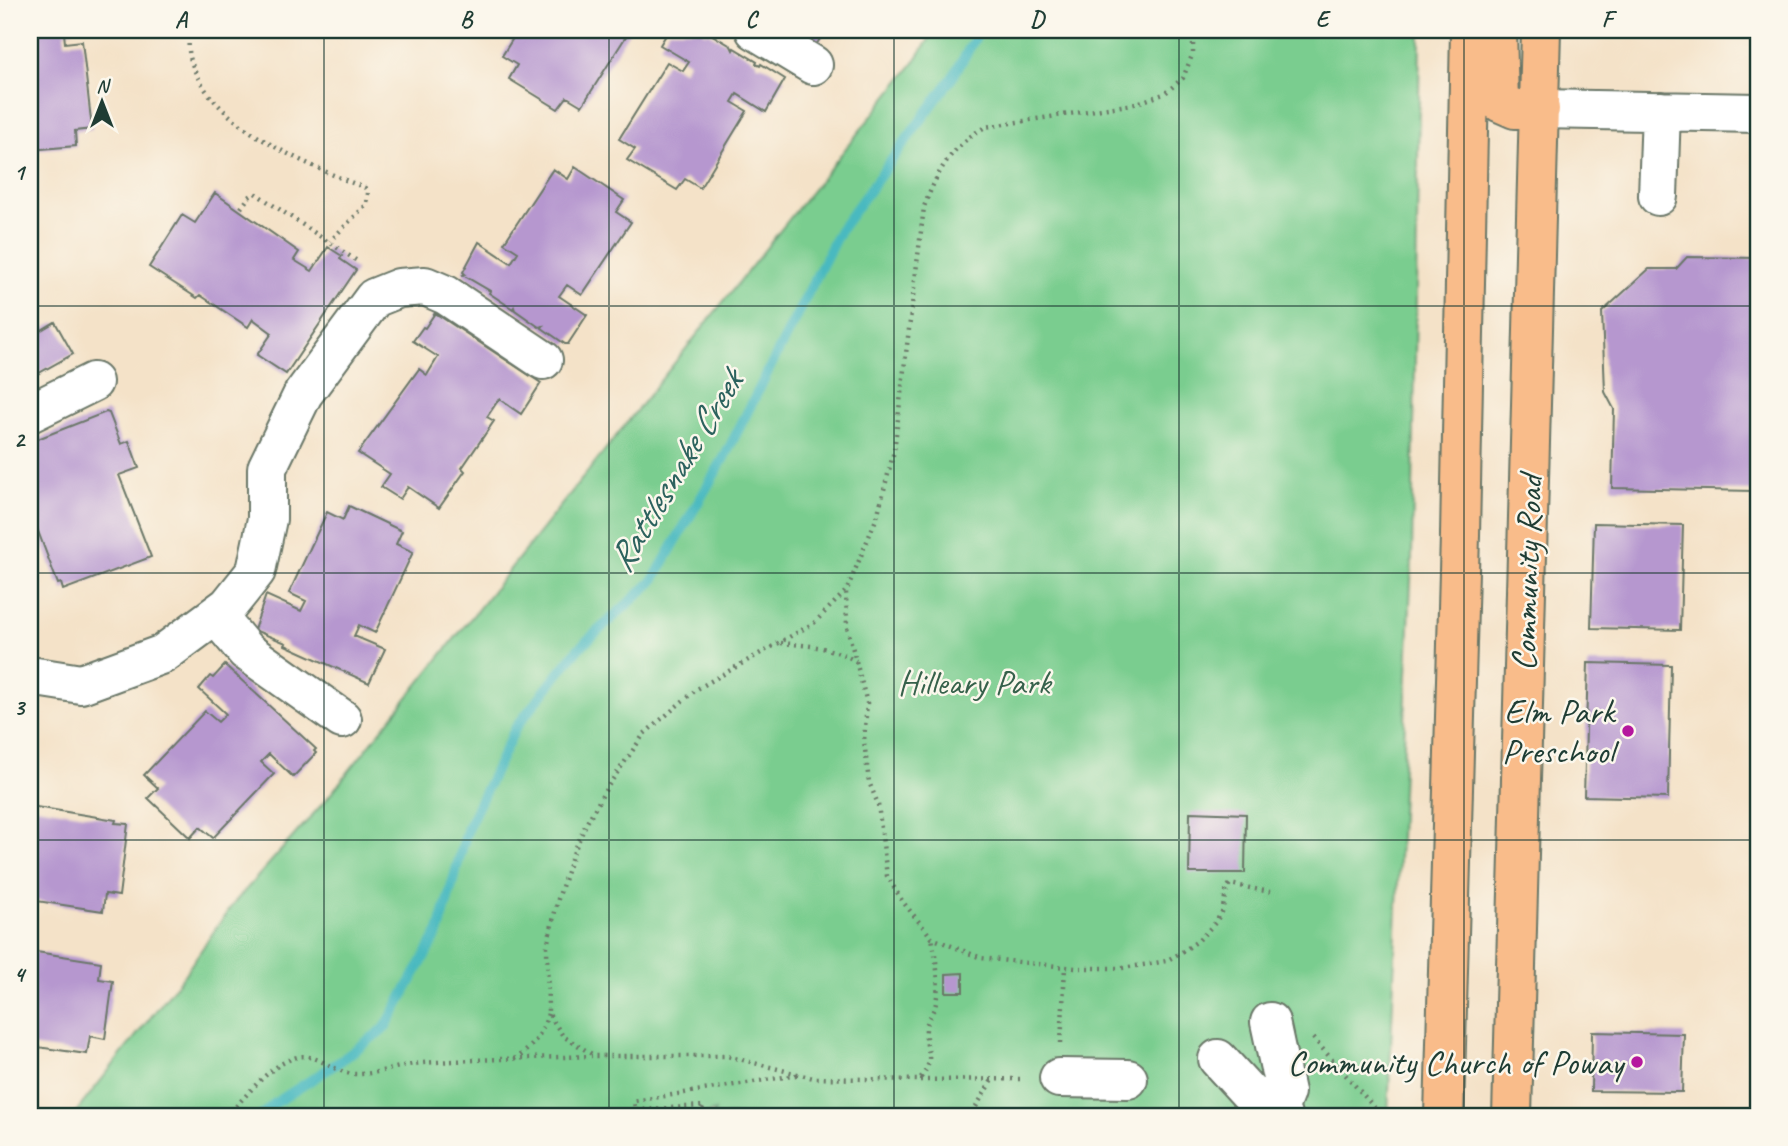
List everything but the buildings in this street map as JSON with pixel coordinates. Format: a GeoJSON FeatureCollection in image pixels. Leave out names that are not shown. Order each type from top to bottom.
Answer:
{"type":"FeatureCollection","features":[{"type":"Feature","properties":{"kind":"main road","name":"Community Road"},"geometry":{"type":"LineString","coordinates":[[1444,1116],[1461,508],[1470,30]]}},
{"type":"Feature","properties":{"kind":"main road"},"geometry":{"type":"LineString","coordinates":[[1497,30],[1499,102],[1515,109],[1540,109]]}},
{"type":"Feature","properties":{"kind":"main road","name":"Community Road"},"geometry":{"type":"LineString","coordinates":[[1512,1116],[1541,30]]}},
{"type":"Feature","properties":{"kind":"street"},"geometry":{"type":"LineString","coordinates":[[755,30],[813,65]]}},
{"type":"Feature","properties":{"kind":"street"},"geometry":{"type":"LineString","coordinates":[[1540,109],[1758,113]]}},
{"type":"Feature","properties":{"kind":"street"},"geometry":{"type":"LineString","coordinates":[[1658,196],[1661,111]]}},
{"type":"Feature","properties":{"kind":"street"},"geometry":{"type":"LineString","coordinates":[[30,676],[81,684],[163,654],[228,606],[256,571],[267,519],[267,468],[303,394],[374,298],[399,288],[425,286],[446,295],[543,360]]}},
{"type":"Feature","properties":{"kind":"street"},"geometry":{"type":"LineString","coordinates":[[30,413],[93,382]]}},
{"type":"Feature","properties":{"kind":"street"},"geometry":{"type":"LineString","coordinates":[[216,615],[246,651],[342,719]]}},
{"type":"Feature","properties":{"kind":"street"},"geometry":{"type":"LineString","coordinates":[[1218,1059],[1262,1107],[1280,1113],[1285,1092],[1288,1025]]}},
{"type":"Feature","properties":{"kind":"street"},"geometry":{"type":"LineString","coordinates":[[1059,1079],[1128,1079]]}},
{"type":"Feature","properties":{"kind":"path"},"geometry":{"type":"LineString","coordinates":[[188,30],[190,57],[203,85],[224,111],[303,163],[365,188],[368,193],[367,204],[330,241]]}},
{"type":"Feature","properties":{"kind":"path"},"geometry":{"type":"LineString","coordinates":[[513,1059],[526,1052],[534,1042],[548,1013],[547,946],[558,899],[586,824],[606,789],[644,734],[697,689],[814,623],[846,592],[877,517],[894,451],[924,206],[936,176],[969,136],[985,127],[1134,104],[1164,94],[1182,78],[1193,53],[1193,30]]}},
{"type":"Feature","properties":{"kind":"path"},"geometry":{"type":"LineString","coordinates":[[241,208],[255,193],[399,288]]}},
{"type":"Feature","properties":{"kind":"path"},"geometry":{"type":"LineString","coordinates":[[846,592],[847,627],[867,702],[864,741],[869,782],[878,804],[887,876],[903,902],[932,938],[938,972],[935,1006],[926,1025],[926,1040],[931,1052],[927,1069],[919,1080]]}},
{"type":"Feature","properties":{"kind":"path"},"geometry":{"type":"LineString","coordinates":[[780,643],[823,646],[839,651],[857,662]]}},
{"type":"Feature","properties":{"kind":"path"},"geometry":{"type":"LineString","coordinates":[[932,938],[981,958],[1065,967],[1122,968],[1166,961],[1199,940],[1222,912],[1230,884],[1270,892]]}},
{"type":"Feature","properties":{"kind":"path"},"geometry":{"type":"LineString","coordinates":[[226,1116],[271,1069],[298,1056],[318,1059],[335,1070],[352,1074],[375,1072],[402,1065],[513,1059],[727,1056],[799,1075],[837,1079],[1059,1079],[1065,967]]}},
{"type":"Feature","properties":{"kind":"path"},"geometry":{"type":"LineString","coordinates":[[548,1013],[563,1036],[595,1056]]}},
{"type":"Feature","properties":{"kind":"path"},"geometry":{"type":"LineString","coordinates":[[1288,1025],[1382,1116]]}},
{"type":"Feature","properties":{"kind":"path"},"geometry":{"type":"LineString","coordinates":[[699,1116],[704,1106],[635,1110],[634,1101],[799,1075]]}},
{"type":"Feature","properties":{"kind":"path"},"geometry":{"type":"LineString","coordinates":[[966,1116],[974,1112],[992,1079]]}},
{"type":"Feature","properties":{"kind":"path"},"geometry":{"type":"LineString","coordinates":[[30,1113],[55,1116]]}},
{"type":"Feature","properties":{"kind":"green space","name":"Hilleary Park"},"geometry":{"type":"Polygon","coordinates":[[[935,30],[1420,30],[1412,558],[1388,1116],[713,1116],[715,1111],[702,1116],[73,1116],[184,975],[232,905],[325,801],[913,64],[935,30]]]}},
{"type":"Feature","properties":{"kind":"waterway","name":"Rattlesnake Creek"},"geometry":{"type":"LineString","coordinates":[[261,1116],[274,1104],[385,1028],[439,931],[468,827],[516,727],[579,648],[652,582],[725,456],[840,230],[952,78],[980,30]]}},
{"type":"Feature","properties":{"kind":"place","name":"Elm Park Preschool"},"geometry":{"type":"Point","coordinates":[1628,731]}},
{"type":"Feature","properties":{"kind":"place","name":"Community Church of Poway"},"geometry":{"type":"Point","coordinates":[1637,1062]}}]}
